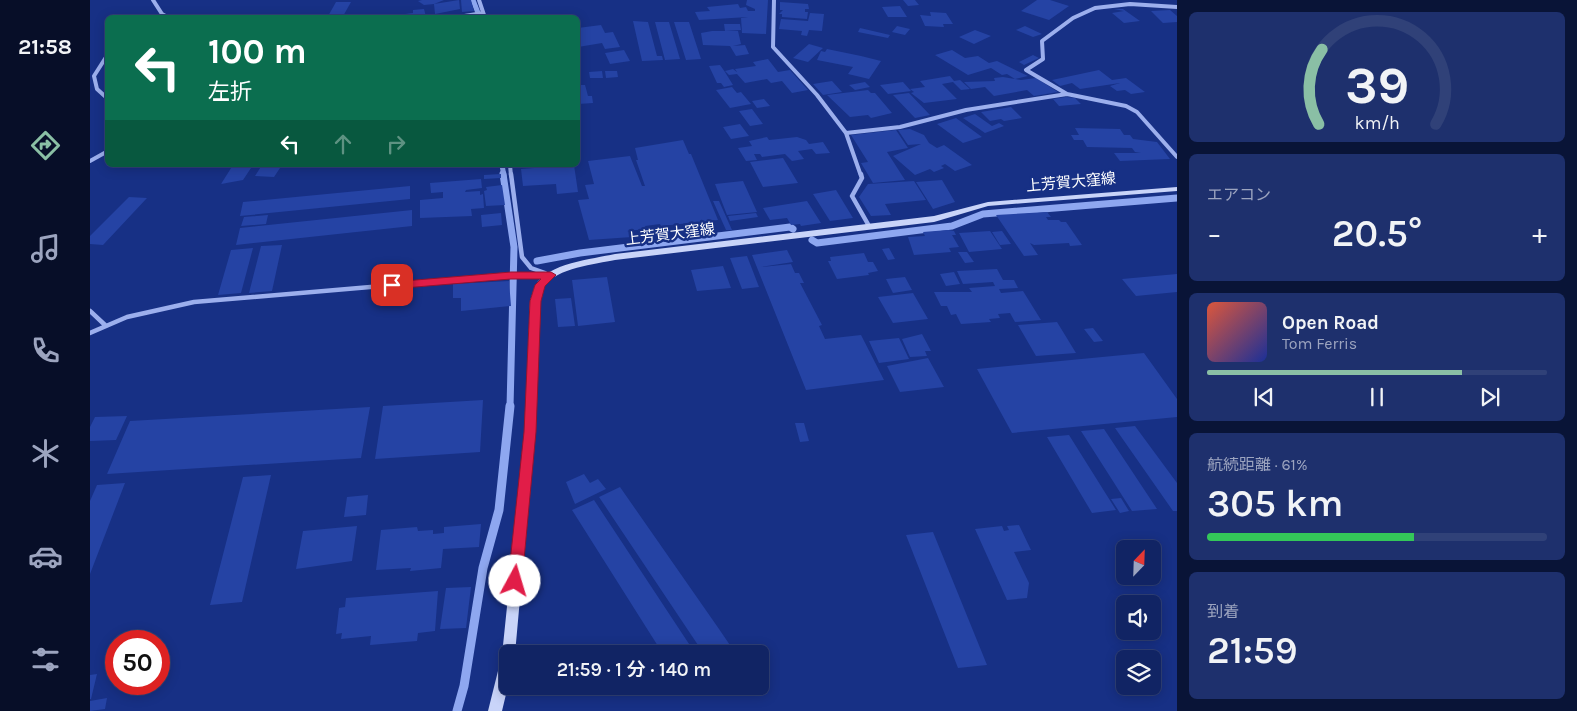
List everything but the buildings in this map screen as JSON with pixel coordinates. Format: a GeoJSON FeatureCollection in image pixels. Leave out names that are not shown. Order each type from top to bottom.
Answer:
{"type":"FeatureCollection","features":[{"type":"Feature","properties":{"kind":"main road","name":"上芳賀大窪線"},"geometry":{"type":"LineString","coordinates":[[551,275],[576,266],[615,257],[869,226],[934,220],[972,207],[988,204],[1177,189]]}},
{"type":"Feature","properties":{"kind":"main road"},"geometry":{"type":"LineString","coordinates":[[509,645],[530,432],[535,301],[540,285],[551,275]]}},
{"type":"Feature","properties":{"kind":"main road"},"geometry":{"type":"LineString","coordinates":[[495,711],[499,694]]}},
{"type":"Feature","properties":{"kind":"street"},"geometry":{"type":"LineString","coordinates":[[153,0],[164,15]]}},
{"type":"Feature","properties":{"kind":"street"},"geometry":{"type":"LineString","coordinates":[[469,15],[482,13],[479,0]]}},
{"type":"Feature","properties":{"kind":"street"},"geometry":{"type":"LineString","coordinates":[[774,0],[773,47],[817,95],[846,133],[862,178],[852,196],[869,226]]}},
{"type":"Feature","properties":{"kind":"street"},"geometry":{"type":"LineString","coordinates":[[1177,7],[1158,4],[1111,5],[1084,13],[1042,41],[1043,59],[1026,70],[1067,94],[1126,106],[1137,112],[1177,157]]}},
{"type":"Feature","properties":{"kind":"street"},"geometry":{"type":"LineString","coordinates":[[105,59],[94,76],[97,89],[105,96]]}},
{"type":"Feature","properties":{"kind":"street"},"geometry":{"type":"LineString","coordinates":[[846,133],[900,127],[966,110],[1067,94]]}},
{"type":"Feature","properties":{"kind":"street"},"geometry":{"type":"LineString","coordinates":[[90,160],[105,152]]}},
{"type":"Feature","properties":{"kind":"street"},"geometry":{"type":"LineString","coordinates":[[510,167],[522,257],[531,268],[551,275]]}},
{"type":"Feature","properties":{"kind":"street"},"geometry":{"type":"LineString","coordinates":[[90,333],[105,325],[152,309],[194,302],[511,275],[551,275]]}},
{"type":"Feature","properties":{"kind":"street"},"geometry":{"type":"LineString","coordinates":[[90,312],[105,325]]}},
{"type":"Feature","properties":{"kind":"waterway"},"geometry":{"type":"LineString","coordinates":[[473,0],[479,15]]}},
{"type":"Feature","properties":{"kind":"waterway"},"geometry":{"type":"LineString","coordinates":[[502,167],[504,176]]}},
{"type":"Feature","properties":{"kind":"waterway"},"geometry":{"type":"LineString","coordinates":[[503,174],[514,247],[510,407]]}},
{"type":"Feature","properties":{"kind":"waterway"},"geometry":{"type":"LineString","coordinates":[[812,240],[817,243],[952,226],[983,214],[1177,198]]}},
{"type":"Feature","properties":{"kind":"waterway"},"geometry":{"type":"LineString","coordinates":[[537,261],[580,253],[790,227],[793,229]]}},
{"type":"Feature","properties":{"kind":"waterway"},"geometry":{"type":"LineString","coordinates":[[457,711],[464,686],[483,568],[499,510],[510,406]]}},
{"type":"Feature","properties":{"kind":"route"},"geometry":{"type":"LineString","coordinates":[[392,285],[511,275],[551,275],[540,285],[535,301],[530,432],[515,581]]}}]}
